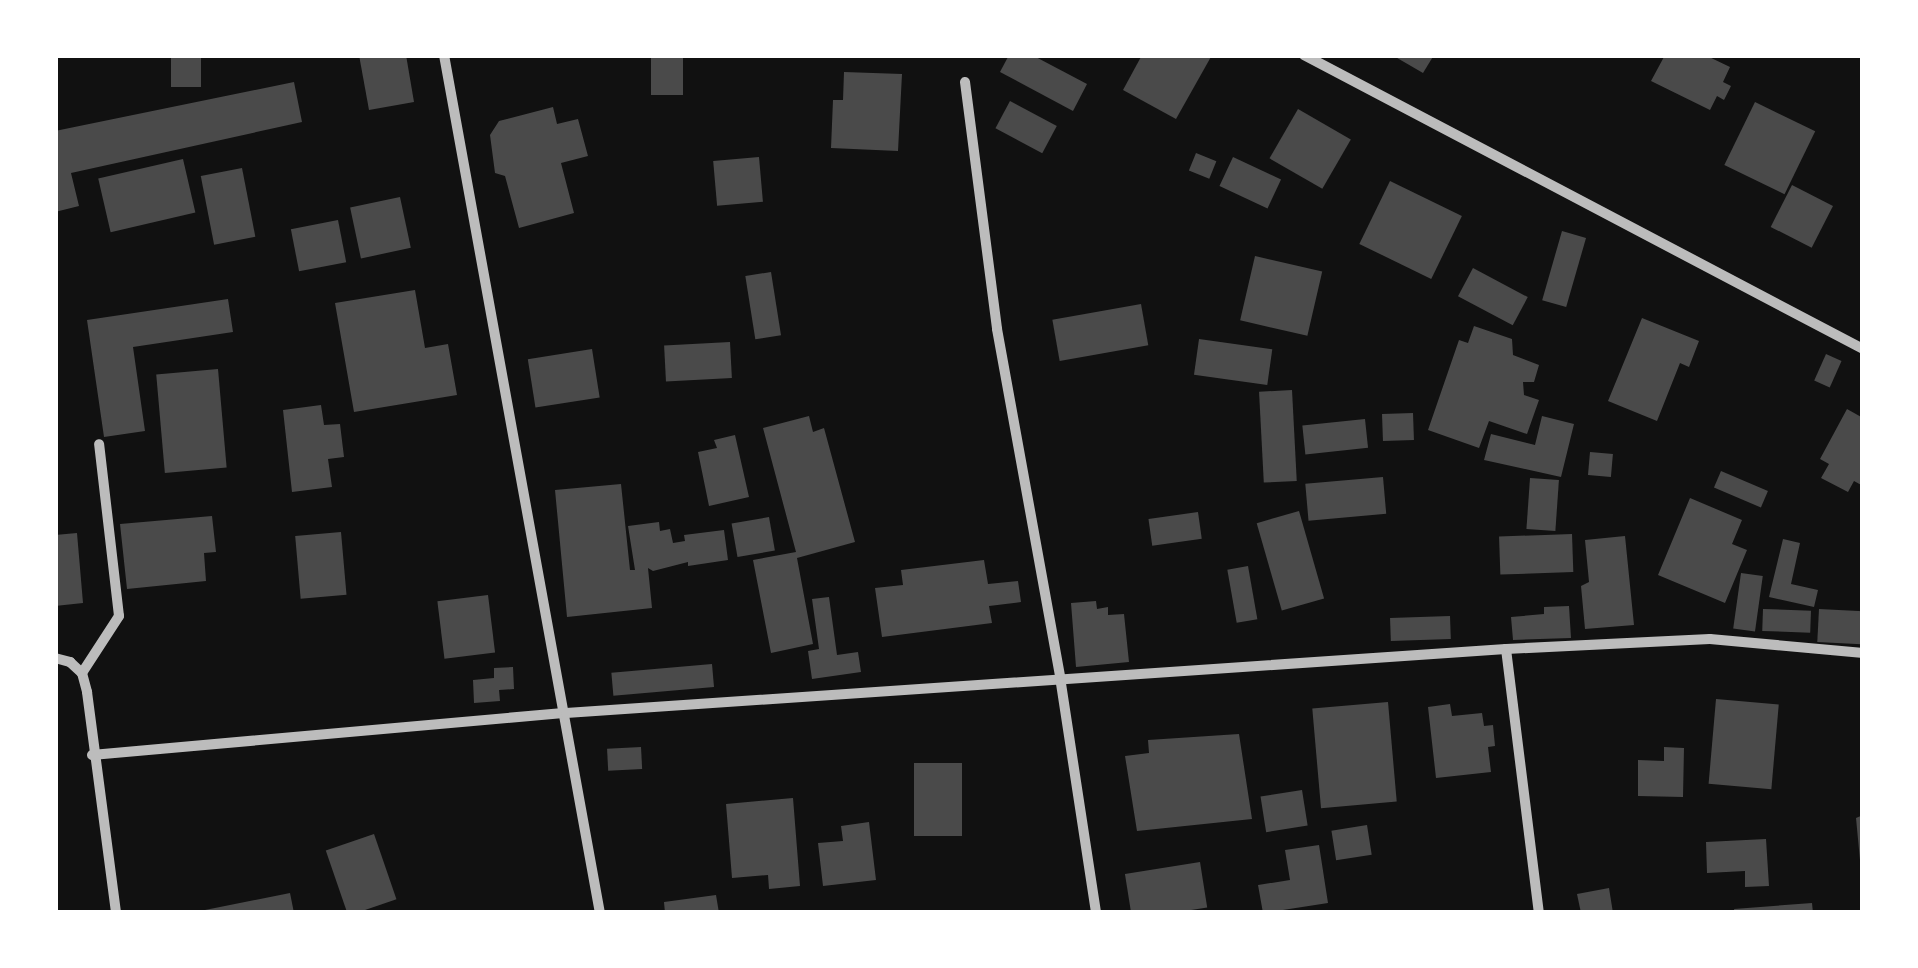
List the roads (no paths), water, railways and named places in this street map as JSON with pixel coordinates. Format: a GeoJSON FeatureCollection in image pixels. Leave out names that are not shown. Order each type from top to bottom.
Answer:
{"type":"FeatureCollection","features":[{"type":"Feature","properties":{"kind":"street"},"geometry":{"type":"LineString","coordinates":[[444,55],[600,913]]}},
{"type":"Feature","properties":{"kind":"street"},"geometry":{"type":"LineString","coordinates":[[1304,55],[1863,349]]}},
{"type":"Feature","properties":{"kind":"street"},"geometry":{"type":"LineString","coordinates":[[965,82],[997,329],[1060,678],[1096,913]]}},
{"type":"Feature","properties":{"kind":"street"},"geometry":{"type":"LineString","coordinates":[[100,444],[119,616],[82,673],[116,913]]}},
{"type":"Feature","properties":{"kind":"street"},"geometry":{"type":"LineString","coordinates":[[92,755],[566,712],[1506,648],[1710,639],[1863,653]]}},
{"type":"Feature","properties":{"kind":"street"},"geometry":{"type":"LineString","coordinates":[[1506,648],[1539,913]]}},
{"type":"Feature","properties":{"kind":"street"},"geometry":{"type":"LineString","coordinates":[[55,658],[70,662],[82,673]]}}]}
